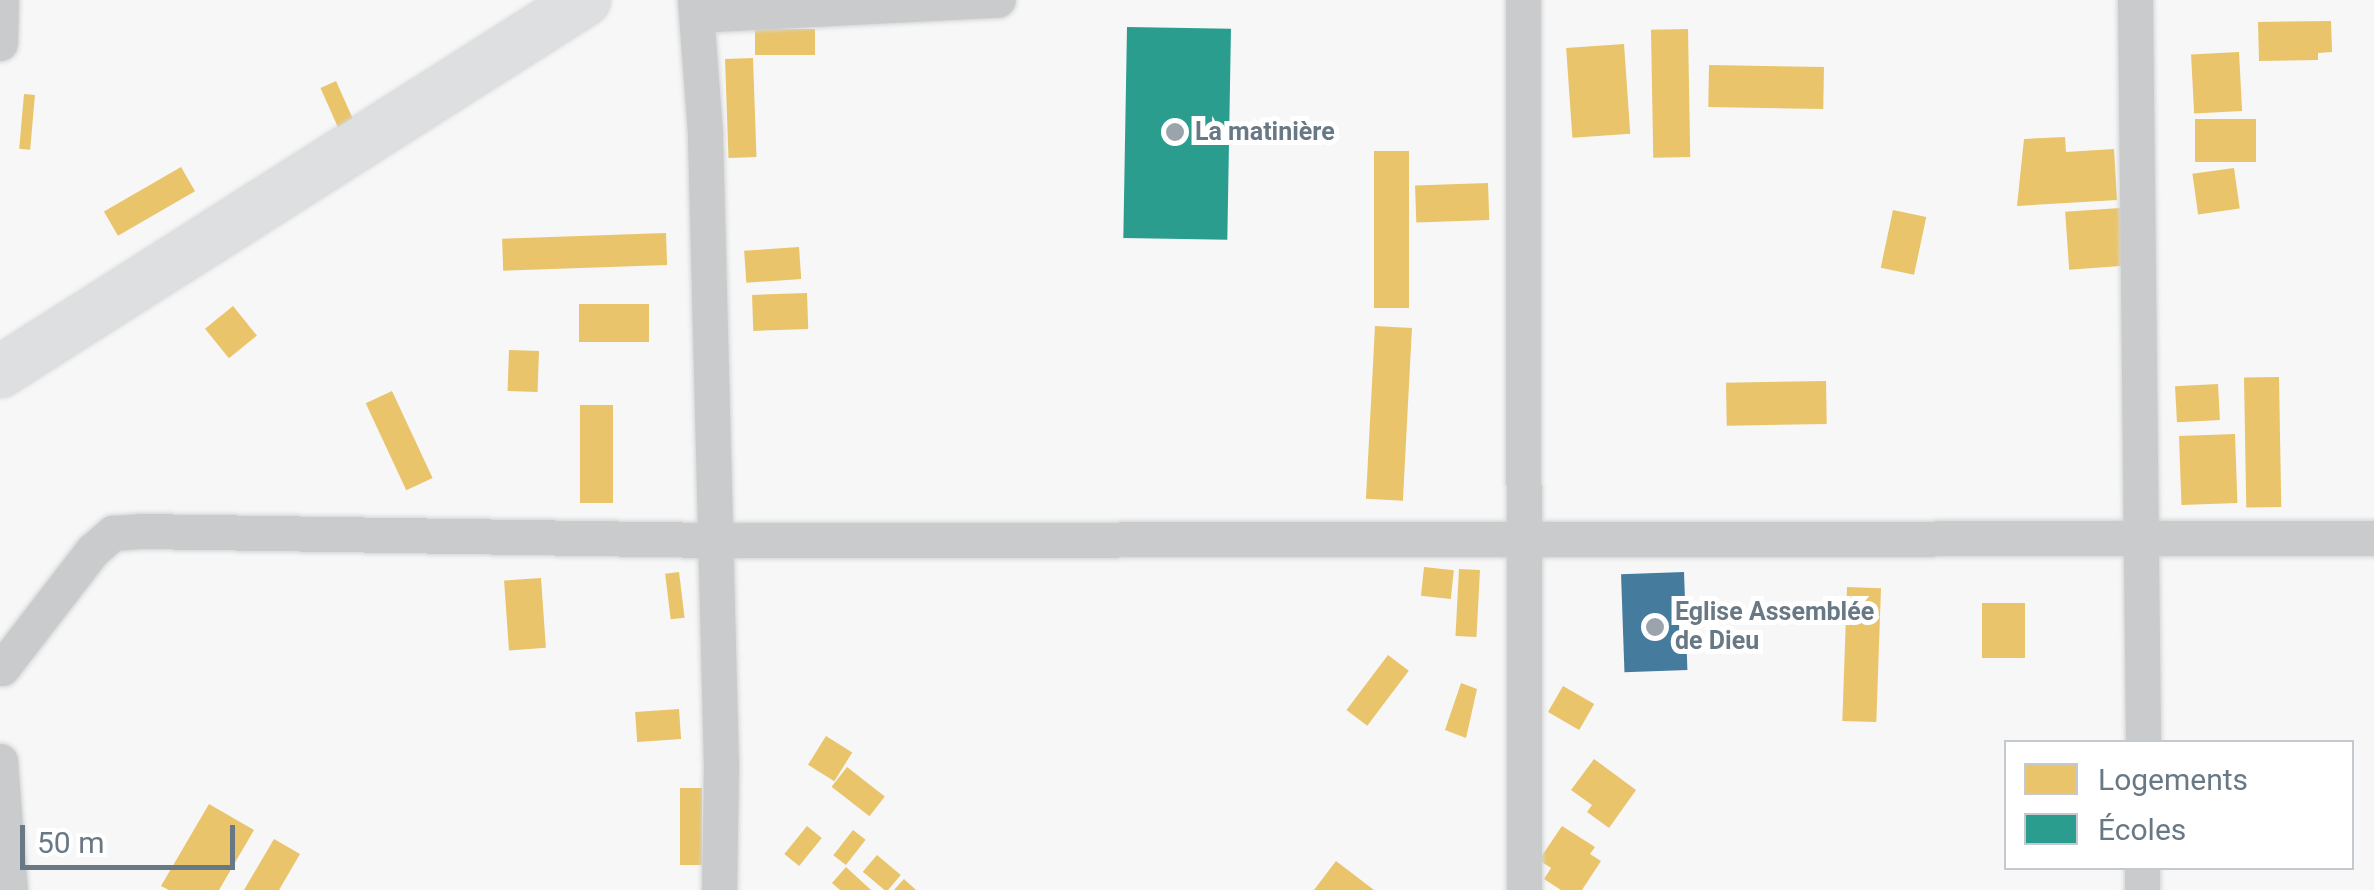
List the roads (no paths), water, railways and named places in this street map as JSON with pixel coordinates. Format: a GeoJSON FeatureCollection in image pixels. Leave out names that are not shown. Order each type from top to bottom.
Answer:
{"type":"FeatureCollection","features":[{"type":"Feature","properties":{"kind":"main road"},"geometry":{"type":"LineString","coordinates":[[0,372],[584,0]]}},
{"type":"Feature","properties":{"kind":"street"},"geometry":{"type":"LineString","coordinates":[[0,43],[1,0]]}},
{"type":"Feature","properties":{"kind":"street"},"geometry":{"type":"LineString","coordinates":[[719,890],[721,766],[705,134],[696,8],[998,0]]}},
{"type":"Feature","properties":{"kind":"street"},"geometry":{"type":"LineString","coordinates":[[1523,0],[1524,890]]}},
{"type":"Feature","properties":{"kind":"street"},"geometry":{"type":"LineString","coordinates":[[2135,0],[2144,542],[2143,740]]}},
{"type":"Feature","properties":{"kind":"street"},"geometry":{"type":"LineString","coordinates":[[0,672],[92,551],[113,533],[714,540],[1524,536],[2144,542],[2374,538]]}},
{"type":"Feature","properties":{"kind":"street"},"geometry":{"type":"LineString","coordinates":[[0,760],[10,890]]}},
{"type":"Feature","properties":{"kind":"place","name":"La matinière"},"geometry":{"type":"Point","coordinates":[1175,132]}},
{"type":"Feature","properties":{"kind":"place","name":"Eglise Assemblée de Dieu"},"geometry":{"type":"Point","coordinates":[1655,627]}}]}
